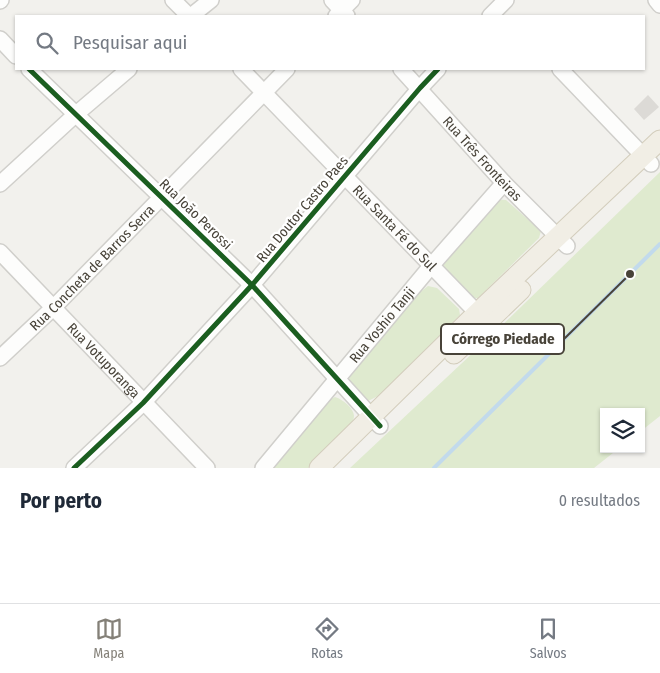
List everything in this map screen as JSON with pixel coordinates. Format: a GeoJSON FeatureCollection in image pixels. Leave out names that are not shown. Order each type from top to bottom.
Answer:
{"type":"FeatureCollection","features":[{"type":"Feature","properties":{"kind":"main road"},"geometry":{"type":"LineString","coordinates":[[336,468],[376,422],[482,317],[651,158],[660,140]]}},
{"type":"Feature","properties":{"kind":"main road"},"geometry":{"type":"LineString","coordinates":[[319,468],[376,422]]}},
{"type":"Feature","properties":{"kind":"street"},"geometry":{"type":"LineString","coordinates":[[173,0],[189,15]]}},
{"type":"Feature","properties":{"kind":"street"},"geometry":{"type":"LineString","coordinates":[[191,15],[211,0]]}},
{"type":"Feature","properties":{"kind":"street"},"geometry":{"type":"LineString","coordinates":[[656,0],[660,4]]}},
{"type":"Feature","properties":{"kind":"street"},"geometry":{"type":"LineString","coordinates":[[0,39],[15,55]]}},
{"type":"Feature","properties":{"kind":"street","name":"Rua João Perossi"},"geometry":{"type":"LineString","coordinates":[[30,70],[74,115],[163,197],[252,285],[376,422]]}},
{"type":"Feature","properties":{"kind":"street"},"geometry":{"type":"LineString","coordinates":[[0,184],[74,115],[128,70]]}},
{"type":"Feature","properties":{"kind":"street","name":"Rua Santa Fé do Sul"},"geometry":{"type":"LineString","coordinates":[[242,70],[482,317]]}},
{"type":"Feature","properties":{"kind":"street","name":"Rua Concheta de Barros Serra"},"geometry":{"type":"LineString","coordinates":[[0,358],[54,307],[286,70]]}},
{"type":"Feature","properties":{"kind":"street","name":"Rua Três Fronteiras"},"geometry":{"type":"LineString","coordinates":[[401,70],[420,88],[504,183],[562,242]]}},
{"type":"Feature","properties":{"kind":"street","name":"Rua Doutor Castro Paes"},"geometry":{"type":"LineString","coordinates":[[74,468],[143,403],[252,285],[437,70]]}},
{"type":"Feature","properties":{"kind":"street"},"geometry":{"type":"LineString","coordinates":[[561,70],[651,158]]}},
{"type":"Feature","properties":{"kind":"street","name":"Rua Yoshio Tanji"},"geometry":{"type":"LineString","coordinates":[[263,468],[431,266],[504,183]]}},
{"type":"Feature","properties":{"kind":"street","name":"Rua Votuporanga"},"geometry":{"type":"LineString","coordinates":[[0,252],[207,468]]}},
{"type":"Feature","properties":{"kind":"green space"},"geometry":{"type":"Polygon","coordinates":[[[660,172],[660,416],[645,428],[645,408],[600,408],[600,453],[613,453],[594,468],[350,468],[493,334],[660,172]]]}},
{"type":"Feature","properties":{"kind":"green space"},"geometry":{"type":"Polygon","coordinates":[[[492,199],[506,200],[541,231],[539,238],[478,298],[471,298],[442,268],[442,259],[492,199]]]}},
{"type":"Feature","properties":{"kind":"green space"},"geometry":{"type":"Polygon","coordinates":[[[428,286],[437,288],[459,309],[460,315],[380,395],[366,402],[349,381],[350,368],[419,293],[428,286]]]}},
{"type":"Feature","properties":{"kind":"green space"},"geometry":{"type":"Polygon","coordinates":[[[335,397],[347,404],[354,416],[353,421],[342,434],[308,468],[270,468],[329,400],[335,397]]]}},
{"type":"Feature","properties":{"kind":"building"},"geometry":{"type":"Polygon","coordinates":[[[648,95],[659,107],[644,120],[634,109],[648,95]]]}},
{"type":"Feature","properties":{"kind":"waterway"},"geometry":{"type":"LineString","coordinates":[[434,468],[660,244]]}},
{"type":"Feature","properties":{"kind":"cycle path"},"geometry":{"type":"LineString","coordinates":[[30,70],[252,285],[380,426]]}},
{"type":"Feature","properties":{"kind":"cycle path"},"geometry":{"type":"LineString","coordinates":[[74,468],[143,403],[252,285],[437,70]]}},
{"type":"Feature","properties":{"kind":"place","name":"Córrego Piedade"},"geometry":{"type":"Point","coordinates":[630,274]}}]}
